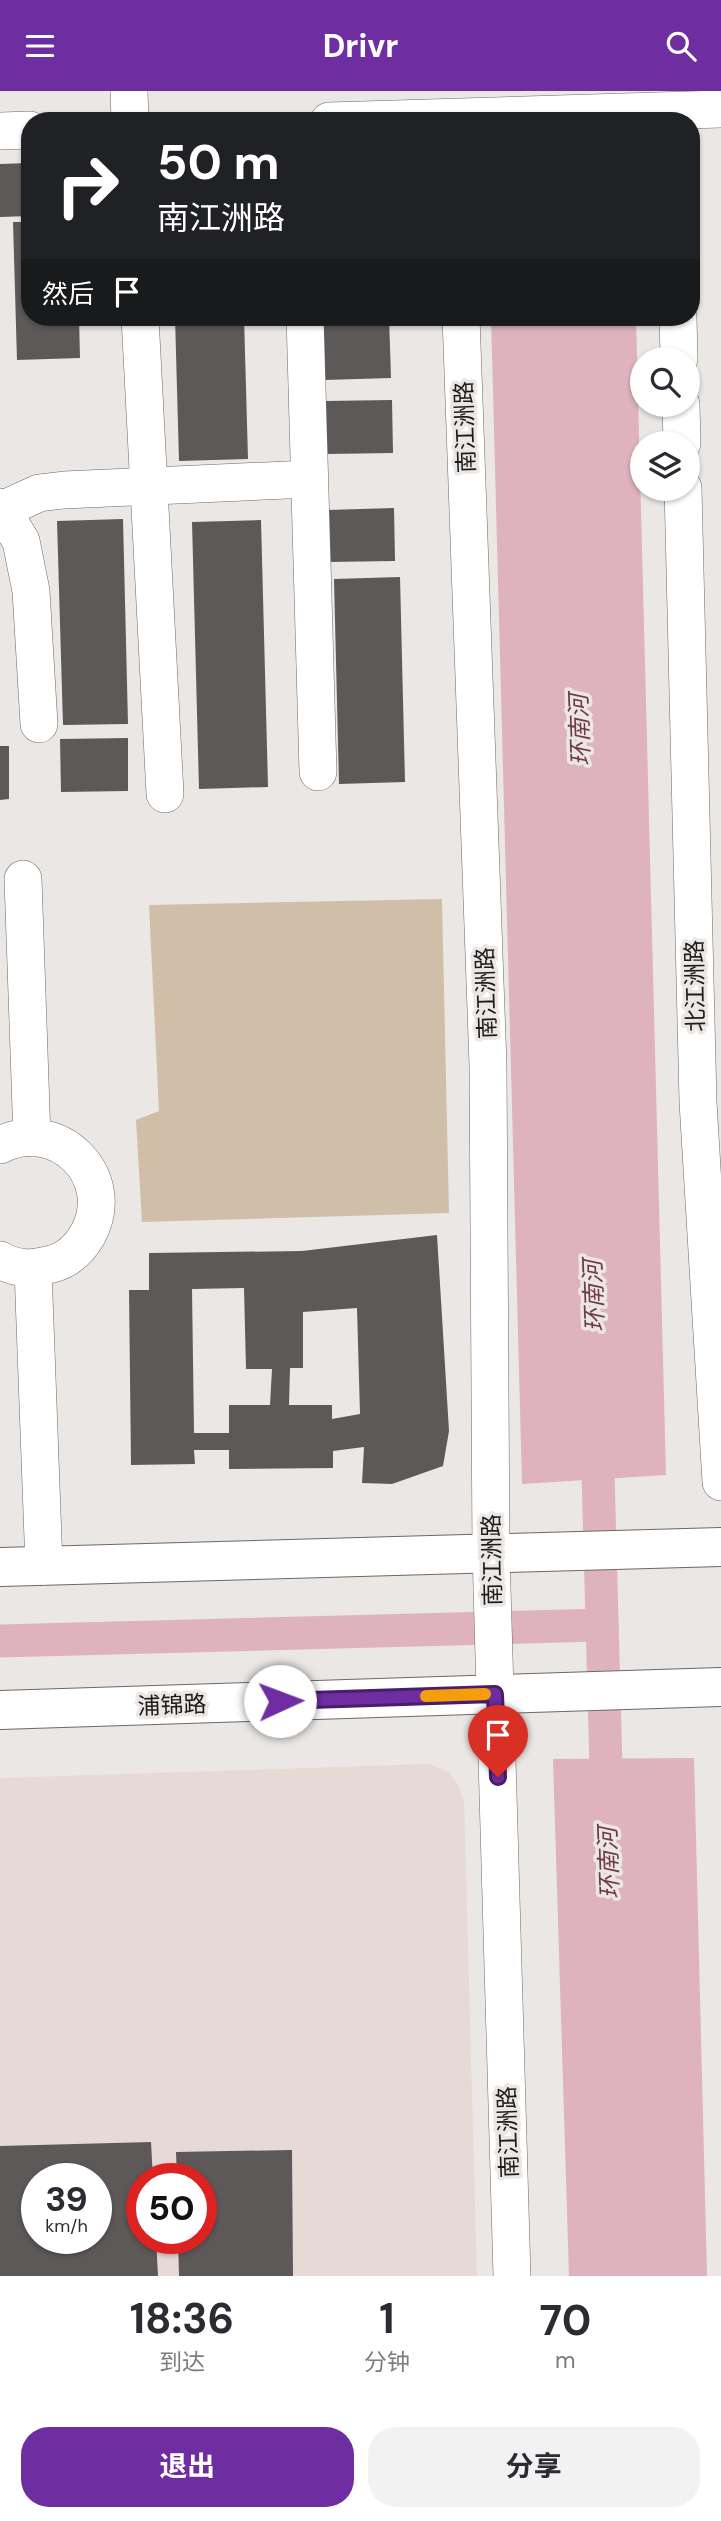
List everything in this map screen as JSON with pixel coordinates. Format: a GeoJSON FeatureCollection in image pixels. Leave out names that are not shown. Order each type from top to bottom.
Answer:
{"type":"FeatureCollection","features":[{"type":"Feature","properties":{"kind":"main road"},"geometry":{"type":"LineString","coordinates":[[0,1567],[492,1565],[539,1552],[721,1547]]}},
{"type":"Feature","properties":{"kind":"main road","name":"浦锦路"},"geometry":{"type":"LineString","coordinates":[[0,1710],[495,1682],[543,1692],[721,1687]]}},
{"type":"Feature","properties":{"kind":"street"},"geometry":{"type":"LineString","coordinates":[[129,91],[130,112]]}},
{"type":"Feature","properties":{"kind":"street"},"geometry":{"type":"LineString","coordinates":[[582,112],[665,108],[721,109]]}},
{"type":"Feature","properties":{"kind":"street"},"geometry":{"type":"LineString","coordinates":[[430,112],[453,110]]}},
{"type":"Feature","properties":{"kind":"street"},"geometry":{"type":"LineString","coordinates":[[0,131],[21,130]]}},
{"type":"Feature","properties":{"kind":"street"},"geometry":{"type":"LineString","coordinates":[[140,326],[165,794]]}},
{"type":"Feature","properties":{"kind":"street"},"geometry":{"type":"LineString","coordinates":[[305,326],[318,772]]}},
{"type":"Feature","properties":{"kind":"street","name":"南江洲路"},"geometry":{"type":"LineString","coordinates":[[460,326],[488,1065],[492,1565],[512,2276]]}},
{"type":"Feature","properties":{"kind":"street"},"geometry":{"type":"LineString","coordinates":[[678,326],[679,347]]}},
{"type":"Feature","properties":{"kind":"street"},"geometry":{"type":"LineString","coordinates":[[39,724],[31,591],[21,541],[1,508],[39,493],[64,490],[309,479]]}},
{"type":"Feature","properties":{"kind":"street","name":"北江洲路"},"geometry":{"type":"LineString","coordinates":[[683,501],[698,1102],[721,1482]]}},
{"type":"Feature","properties":{"kind":"street"},"geometry":{"type":"LineString","coordinates":[[23,879],[16,1141],[39,1137],[61,1143],[82,1160],[91,1176],[97,1199],[94,1223],[82,1245],[61,1261],[17,1264],[44,1566]]}},
{"type":"Feature","properties":{"kind":"shaded area"},"geometry":{"type":"Polygon","coordinates":[[[442,899],[449,1213],[142,1222],[136,1120],[159,1111],[149,905],[442,899]]]}},
{"type":"Feature","properties":{"kind":"shaded area"},"geometry":{"type":"Polygon","coordinates":[[[429,1764],[449,1772],[464,1801],[477,2276],[0,2276],[0,1778],[429,1764]]]}},
{"type":"Feature","properties":{"kind":"water"},"geometry":{"type":"Polygon","coordinates":[[[491,326],[636,326],[637,347],[630,347],[630,417],[639,417],[639,431],[630,431],[630,501],[641,501],[666,1475],[522,1484],[491,326]]]}},
{"type":"Feature","properties":{"kind":"water"},"geometry":{"type":"Polygon","coordinates":[[[694,1758],[707,2276],[569,2276],[553,1759],[694,1758]]]}},
{"type":"Feature","properties":{"kind":"building"},"geometry":{"type":"Polygon","coordinates":[[[21,163],[21,216],[0,217],[0,164],[21,163]]]}},
{"type":"Feature","properties":{"kind":"building"},"geometry":{"type":"Polygon","coordinates":[[[13,222],[21,222],[21,326],[79,326],[80,358],[17,360],[13,222]]]}},
{"type":"Feature","properties":{"kind":"building"},"geometry":{"type":"Polygon","coordinates":[[[175,326],[244,326],[248,459],[179,461],[175,326]]]}},
{"type":"Feature","properties":{"kind":"building"},"geometry":{"type":"Polygon","coordinates":[[[323,326],[389,326],[391,378],[325,380],[323,326]]]}},
{"type":"Feature","properties":{"kind":"building"},"geometry":{"type":"Polygon","coordinates":[[[392,400],[393,453],[326,454],[325,401],[392,400]]]}},
{"type":"Feature","properties":{"kind":"building"},"geometry":{"type":"Polygon","coordinates":[[[394,508],[395,561],[328,562],[327,510],[394,508]]]}},
{"type":"Feature","properties":{"kind":"building"},"geometry":{"type":"Polygon","coordinates":[[[123,519],[128,724],[63,725],[57,521],[123,519]]]}},
{"type":"Feature","properties":{"kind":"building"},"geometry":{"type":"Polygon","coordinates":[[[261,520],[268,787],[199,789],[192,522],[261,520]]]}},
{"type":"Feature","properties":{"kind":"building"},"geometry":{"type":"Polygon","coordinates":[[[400,577],[405,782],[339,784],[334,579],[400,577]]]}},
{"type":"Feature","properties":{"kind":"building"},"geometry":{"type":"Polygon","coordinates":[[[128,738],[128,791],[61,792],[60,739],[128,738]]]}},
{"type":"Feature","properties":{"kind":"building"},"geometry":{"type":"Polygon","coordinates":[[[0,746],[9,746],[9,799],[0,800],[0,746]]]}},
{"type":"Feature","properties":{"kind":"building"},"geometry":{"type":"Polygon","coordinates":[[[437,1235],[449,1431],[443,1466],[392,1484],[362,1483],[364,1447],[333,1451],[333,1468],[229,1469],[229,1450],[194,1450],[195,1464],[131,1465],[129,1290],[149,1290],[149,1253],[302,1251],[437,1235]],[[244,1288],[192,1289],[194,1433],[229,1433],[229,1405],[270,1405],[272,1369],[246,1369],[244,1288]],[[357,1308],[303,1312],[303,1368],[290,1368],[289,1405],[332,1405],[332,1419],[360,1414],[357,1308]]]}},
{"type":"Feature","properties":{"kind":"building"},"geometry":{"type":"Polygon","coordinates":[[[151,2142],[152,2163],[126,2163],[126,2254],[157,2254],[158,2276],[0,2276],[0,2146],[151,2142]]]}},
{"type":"Feature","properties":{"kind":"building"},"geometry":{"type":"Polygon","coordinates":[[[292,2150],[293,2276],[179,2276],[178,2254],[217,2254],[217,2163],[176,2163],[176,2152],[292,2150]]]}},
{"type":"Feature","properties":{"kind":"waterway","name":"环南河"},"geometry":{"type":"LineString","coordinates":[[597,1435],[607,1805]]}},
{"type":"Feature","properties":{"kind":"waterway"},"geometry":{"type":"LineString","coordinates":[[0,1641],[602,1625]]}},
{"type":"Feature","properties":{"kind":"slow traffic"},"geometry":{"type":"LineString","coordinates":[[426,1696],[485,1694]]}},
{"type":"Feature","properties":{"kind":"route"},"geometry":{"type":"LineString","coordinates":[[280,1701],[495,1694],[498,1777]]}}]}
